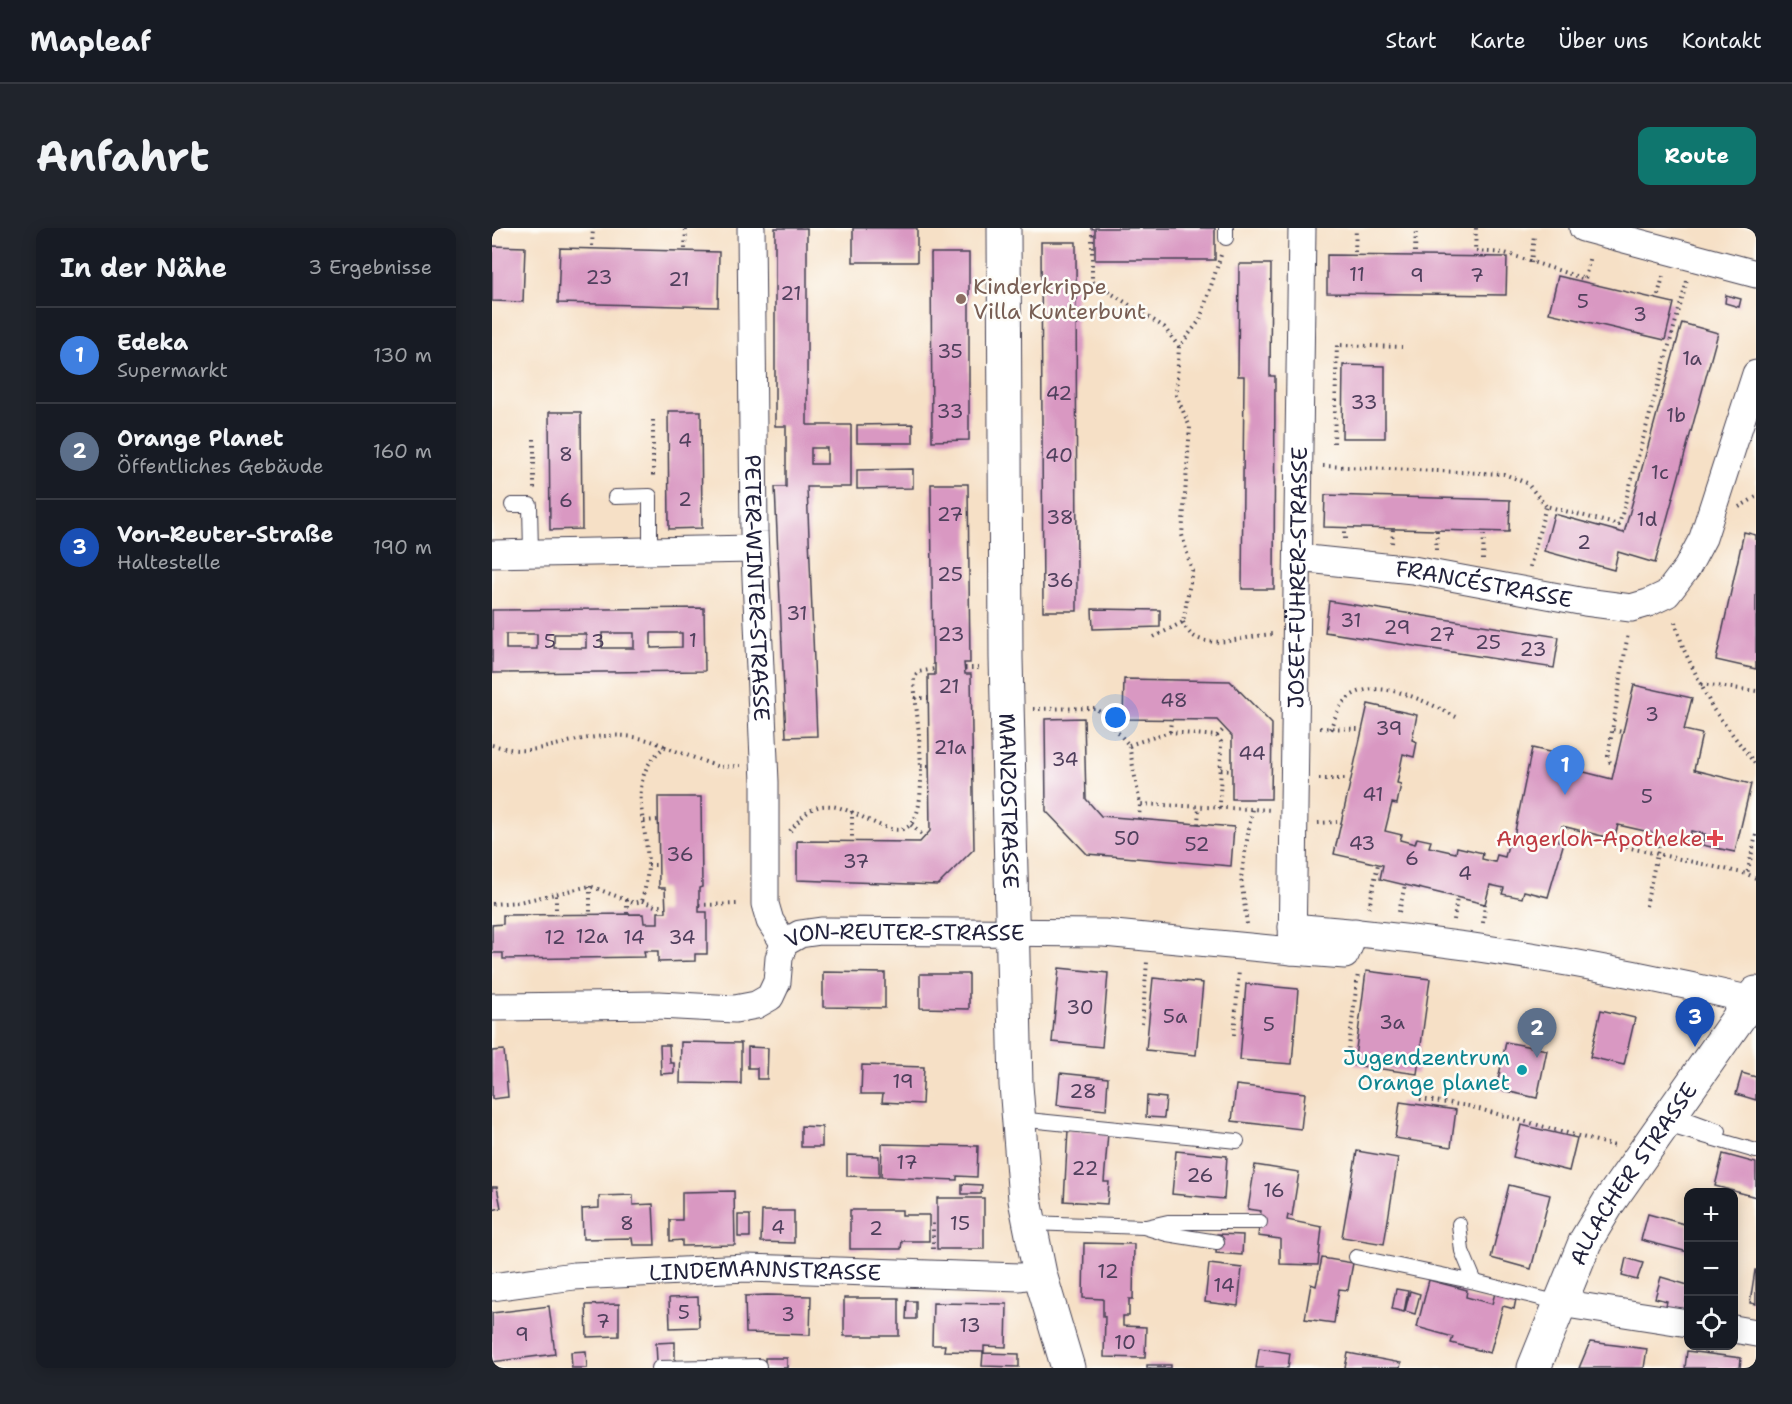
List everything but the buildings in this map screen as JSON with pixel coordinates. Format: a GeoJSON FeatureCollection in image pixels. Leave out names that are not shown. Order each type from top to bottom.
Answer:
{"type":"FeatureCollection","features":[{"type":"Feature","properties":{"kind":"street","name":"PETER-WINTER-STRASSE"},"geometry":{"type":"LineString","coordinates":[[751,228],[754,549],[764,766],[765,904],[770,921],[784,943]]}},
{"type":"Feature","properties":{"kind":"street","name":"MANZOSTRASSE"},"geometry":{"type":"LineString","coordinates":[[1004,228],[1006,658],[1018,1119],[1029,1223],[1040,1274],[1068,1368]]}},
{"type":"Feature","properties":{"kind":"street","name":"JOSEF-FÜHRER-STRASSE"},"geometry":{"type":"LineString","coordinates":[[1292,939],[1302,228]]}},
{"type":"Feature","properties":{"kind":"street"},"geometry":{"type":"LineString","coordinates":[[1583,228],[1756,274]]}},
{"type":"Feature","properties":{"kind":"street","name":"FRANCÉSTRASSE"},"geometry":{"type":"LineString","coordinates":[[1298,558],[1413,570],[1585,603],[1631,608],[1667,594],[1687,568],[1703,538],[1756,374]]}},
{"type":"Feature","properties":{"kind":"street"},"geometry":{"type":"LineString","coordinates":[[492,554],[754,549]]}},
{"type":"Feature","properties":{"kind":"street","name":"VON-REUTER-STRASSE"},"geometry":{"type":"LineString","coordinates":[[492,1006],[659,1005],[735,1009],[756,1005],[770,997],[777,982],[779,958],[784,943],[800,934],[821,931],[1104,933],[1292,939],[1550,957],[1755,998]]}},
{"type":"Feature","properties":{"kind":"street","name":"ALLACHER STRASSE"},"geometry":{"type":"LineString","coordinates":[[1534,1368],[1586,1242],[1641,1154],[1755,998]]}},
{"type":"Feature","properties":{"kind":"street","name":"LINDEMANNSTRASSE"},"geometry":{"type":"LineString","coordinates":[[492,1287],[574,1276],[747,1268],[1020,1277],[1040,1274]]}},
{"type":"Feature","properties":{"kind":"street"},"geometry":{"type":"LineString","coordinates":[[1560,1303],[1684,1322]]}},
{"type":"Feature","properties":{"kind":"street"},"geometry":{"type":"LineString","coordinates":[[1738,1330],[1756,1333]]}},
{"type":"Feature","properties":{"kind":"lane"},"geometry":{"type":"LineString","coordinates":[[615,497],[650,496],[650,550]]}},
{"type":"Feature","properties":{"kind":"lane"},"geometry":{"type":"LineString","coordinates":[[512,505],[530,505],[531,553]]}},
{"type":"Feature","properties":{"kind":"lane"},"geometry":{"type":"LineString","coordinates":[[1666,1118],[1756,1141]]}},
{"type":"Feature","properties":{"kind":"lane"},"geometry":{"type":"LineString","coordinates":[[1666,1118],[1756,1151]]}},
{"type":"Feature","properties":{"kind":"lane"},"geometry":{"type":"LineString","coordinates":[[1018,1119],[1238,1141]]}},
{"type":"Feature","properties":{"kind":"lane"},"geometry":{"type":"LineString","coordinates":[[1029,1223],[1144,1227],[1167,1222],[1260,1222]]}},
{"type":"Feature","properties":{"kind":"lane"},"geometry":{"type":"LineString","coordinates":[[1459,1224],[1462,1251],[1475,1282]]}},
{"type":"Feature","properties":{"kind":"lane"},"geometry":{"type":"LineString","coordinates":[[1144,1227],[1167,1234],[1217,1242]]}},
{"type":"Feature","properties":{"kind":"lane"},"geometry":{"type":"LineString","coordinates":[[1356,1257],[1560,1303]]}},
{"type":"Feature","properties":{"kind":"lane"},"geometry":{"type":"LineString","coordinates":[[659,1368],[759,1366]]}},
{"type":"Feature","properties":{"kind":"path"},"geometry":{"type":"LineString","coordinates":[[592,228],[592,246]]}},
{"type":"Feature","properties":{"kind":"path"},"geometry":{"type":"LineString","coordinates":[[686,228],[686,249]]}},
{"type":"Feature","properties":{"kind":"path"},"geometry":{"type":"LineString","coordinates":[[1092,228],[1092,281],[1164,327],[1179,346]]}},
{"type":"Feature","properties":{"kind":"path"},"geometry":{"type":"LineString","coordinates":[[1355,252],[1356,228]]}},
{"type":"Feature","properties":{"kind":"path"},"geometry":{"type":"LineString","coordinates":[[1416,228],[1416,252]]}},
{"type":"Feature","properties":{"kind":"path"},"geometry":{"type":"LineString","coordinates":[[1476,228],[1475,251],[1505,253],[1586,279]]}},
{"type":"Feature","properties":{"kind":"path"},"geometry":{"type":"LineString","coordinates":[[1226,233],[1200,320],[1179,346],[1176,395],[1190,427],[1190,452],[1182,535],[1192,572],[1183,622],[1187,632],[1195,640],[1210,642],[1284,634]]}},
{"type":"Feature","properties":{"kind":"path"},"geometry":{"type":"LineString","coordinates":[[1531,263],[1534,235]]}},
{"type":"Feature","properties":{"kind":"path"},"geometry":{"type":"LineString","coordinates":[[1298,465],[1504,474],[1527,483],[1546,506],[1619,525],[1694,257]]}},
{"type":"Feature","properties":{"kind":"path"},"geometry":{"type":"LineString","coordinates":[[1658,295],[1666,264]]}},
{"type":"Feature","properties":{"kind":"path"},"geometry":{"type":"LineString","coordinates":[[1334,443],[1337,345],[1402,346]]}},
{"type":"Feature","properties":{"kind":"path"},"geometry":{"type":"LineString","coordinates":[[650,496],[653,487],[653,420]]}},
{"type":"Feature","properties":{"kind":"path"},"geometry":{"type":"LineString","coordinates":[[530,505],[534,498],[534,439]]}},
{"type":"Feature","properties":{"kind":"path"},"geometry":{"type":"LineString","coordinates":[[1736,509],[1756,497]]}},
{"type":"Feature","properties":{"kind":"path"},"geometry":{"type":"LineString","coordinates":[[1529,572],[1546,506]]}},
{"type":"Feature","properties":{"kind":"path"},"geometry":{"type":"LineString","coordinates":[[1483,564],[1484,531]]}},
{"type":"Feature","properties":{"kind":"path"},"geometry":{"type":"LineString","coordinates":[[1616,764],[1610,762],[1608,756],[1631,608]]}},
{"type":"Feature","properties":{"kind":"path"},"geometry":{"type":"LineString","coordinates":[[1154,637],[1183,622]]}},
{"type":"Feature","properties":{"kind":"path"},"geometry":{"type":"LineString","coordinates":[[1675,622],[1684,650],[1713,709],[1756,765]]}},
{"type":"Feature","properties":{"kind":"path"},"geometry":{"type":"LineString","coordinates":[[965,668],[985,668]]}},
{"type":"Feature","properties":{"kind":"path"},"geometry":{"type":"LineString","coordinates":[[789,834],[805,813],[815,807],[835,806],[852,811],[880,826],[893,829],[904,829],[911,825],[915,818],[920,791],[921,766],[914,679],[918,672],[935,669]]}},
{"type":"Feature","properties":{"kind":"path"},"geometry":{"type":"LineString","coordinates":[[1701,684],[1756,690]]}},
{"type":"Feature","properties":{"kind":"path"},"geometry":{"type":"LineString","coordinates":[[1330,729],[1342,704],[1359,690],[1386,690],[1428,702],[1458,718]]}},
{"type":"Feature","properties":{"kind":"path"},"geometry":{"type":"LineString","coordinates":[[915,698],[928,698]]}},
{"type":"Feature","properties":{"kind":"path"},"geometry":{"type":"LineString","coordinates":[[1026,709],[1096,708],[1129,745],[1140,804],[1139,819]]}},
{"type":"Feature","properties":{"kind":"path"},"geometry":{"type":"LineString","coordinates":[[1170,732],[1171,719]]}},
{"type":"Feature","properties":{"kind":"path"},"geometry":{"type":"LineString","coordinates":[[1216,736],[1225,728]]}},
{"type":"Feature","properties":{"kind":"path"},"geometry":{"type":"LineString","coordinates":[[1295,728],[1359,729]]}},
{"type":"Feature","properties":{"kind":"path"},"geometry":{"type":"LineString","coordinates":[[1613,730],[1623,732]]}},
{"type":"Feature","properties":{"kind":"path"},"geometry":{"type":"LineString","coordinates":[[1129,745],[1170,732],[1216,736],[1221,742],[1220,808]]}},
{"type":"Feature","properties":{"kind":"path"},"geometry":{"type":"LineString","coordinates":[[492,745],[519,750],[541,749],[596,736],[621,735],[647,739],[719,766],[764,766]]}},
{"type":"Feature","properties":{"kind":"path"},"geometry":{"type":"LineString","coordinates":[[642,901],[648,865],[641,778],[647,763],[665,747]]}},
{"type":"Feature","properties":{"kind":"path"},"geometry":{"type":"LineString","coordinates":[[921,766],[929,766]]}},
{"type":"Feature","properties":{"kind":"path"},"geometry":{"type":"LineString","coordinates":[[1221,769],[1232,770]]}},
{"type":"Feature","properties":{"kind":"path"},"geometry":{"type":"LineString","coordinates":[[1140,804],[1293,811]]}},
{"type":"Feature","properties":{"kind":"path"},"geometry":{"type":"LineString","coordinates":[[1198,824],[1199,807]]}},
{"type":"Feature","properties":{"kind":"path"},"geometry":{"type":"LineString","coordinates":[[1246,927],[1241,878],[1252,809]]}},
{"type":"Feature","properties":{"kind":"path"},"geometry":{"type":"LineString","coordinates":[[852,811],[852,841]]}},
{"type":"Feature","properties":{"kind":"path"},"geometry":{"type":"LineString","coordinates":[[644,820],[658,820]]}},
{"type":"Feature","properties":{"kind":"path"},"geometry":{"type":"LineString","coordinates":[[911,825],[925,837]]}},
{"type":"Feature","properties":{"kind":"path"},"geometry":{"type":"LineString","coordinates":[[1646,906],[1661,835]]}},
{"type":"Feature","properties":{"kind":"path"},"geometry":{"type":"LineString","coordinates":[[1747,874],[1756,835]]}},
{"type":"Feature","properties":{"kind":"path"},"geometry":{"type":"LineString","coordinates":[[1626,847],[1747,874],[1756,878]]}},
{"type":"Feature","properties":{"kind":"path"},"geometry":{"type":"LineString","coordinates":[[1369,908],[1378,864]]}},
{"type":"Feature","properties":{"kind":"path"},"geometry":{"type":"LineString","coordinates":[[648,865],[659,866]]}},
{"type":"Feature","properties":{"kind":"path"},"geometry":{"type":"LineString","coordinates":[[1399,912],[1405,885]]}},
{"type":"Feature","properties":{"kind":"path"},"geometry":{"type":"LineString","coordinates":[[492,904],[519,902],[590,886],[634,903],[642,901],[655,906],[666,906]]}},
{"type":"Feature","properties":{"kind":"path"},"geometry":{"type":"LineString","coordinates":[[590,886],[590,914]]}},
{"type":"Feature","properties":{"kind":"path"},"geometry":{"type":"LineString","coordinates":[[556,893],[556,915]]}},
{"type":"Feature","properties":{"kind":"path"},"geometry":{"type":"LineString","coordinates":[[627,900],[627,914]]}},
{"type":"Feature","properties":{"kind":"path"},"geometry":{"type":"LineString","coordinates":[[699,905],[765,904]]}},
{"type":"Feature","properties":{"kind":"path"},"geometry":{"type":"LineString","coordinates":[[1483,922],[1485,904]]}},
{"type":"Feature","properties":{"kind":"path"},"geometry":{"type":"LineString","coordinates":[[1348,1055],[1360,975],[1350,943]]}},
{"type":"Feature","properties":{"kind":"path"},"geometry":{"type":"LineString","coordinates":[[1142,1024],[1147,956]]}},
{"type":"Feature","properties":{"kind":"path"},"geometry":{"type":"LineString","coordinates":[[1234,1035],[1240,965]]}},
{"type":"Feature","properties":{"kind":"path"},"geometry":{"type":"LineString","coordinates":[[1420,1100],[1468,1106],[1641,1154]]}},
{"type":"Feature","properties":{"kind":"path"},"geometry":{"type":"LineString","coordinates":[[933,1222],[933,1238]]}},
{"type":"Feature","properties":{"kind":"place","name":"Kinderkrippe Villa Kunterbunt"},"geometry":{"type":"Point","coordinates":[961,299]}},
{"type":"Feature","properties":{"kind":"place","name":"Edeka"},"geometry":{"type":"Point","coordinates":[1565,795]}},
{"type":"Feature","properties":{"kind":"place","name":"Angerloh-Apotheke"},"geometry":{"type":"Point","coordinates":[1715,838]}},
{"type":"Feature","properties":{"kind":"place","name":"Von-Reuter-Straße"},"geometry":{"type":"Point","coordinates":[1695,1047]}},
{"type":"Feature","properties":{"kind":"place","name":"Orange Planet"},"geometry":{"type":"Point","coordinates":[1537,1058]}},
{"type":"Feature","properties":{"kind":"place","name":"Jugendzentrum Orange planet"},"geometry":{"type":"Point","coordinates":[1522,1070]}}]}
